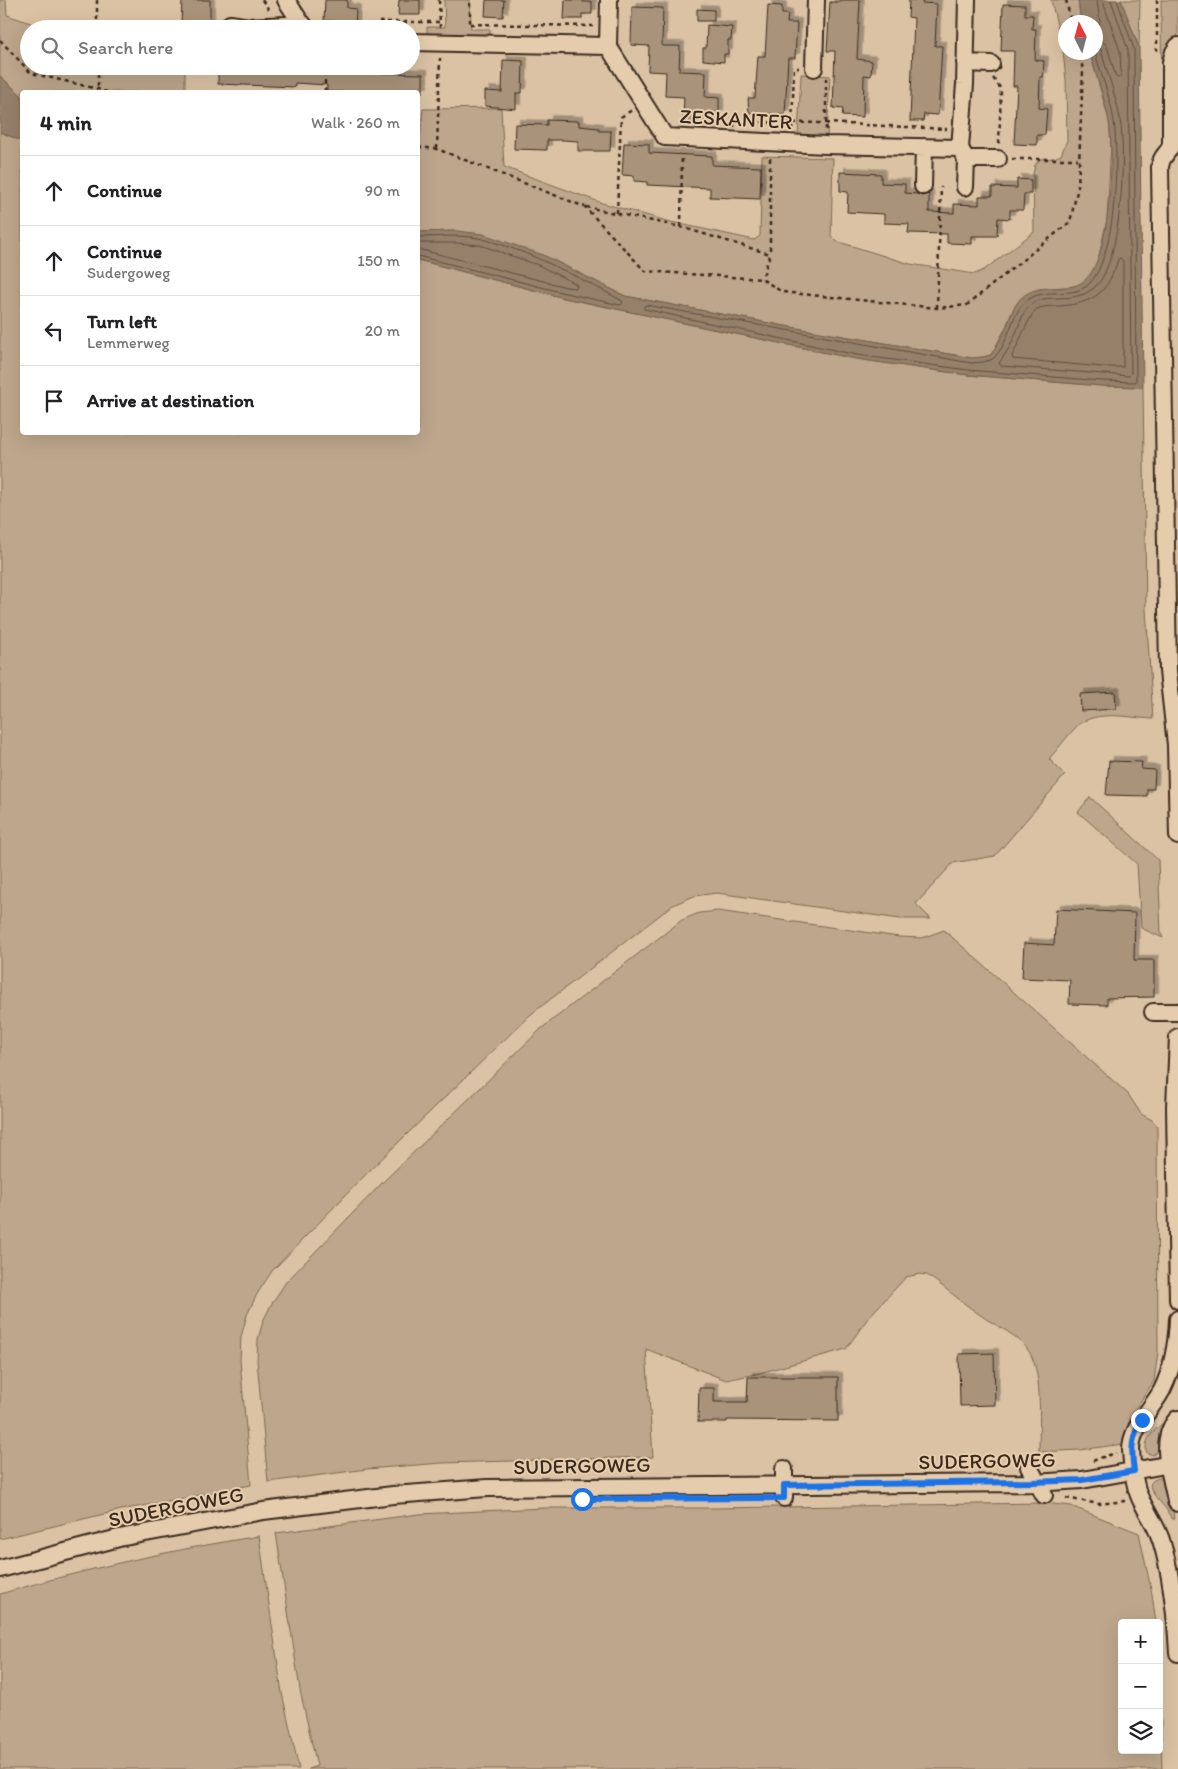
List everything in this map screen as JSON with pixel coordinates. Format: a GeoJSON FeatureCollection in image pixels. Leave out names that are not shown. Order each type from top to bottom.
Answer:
{"type":"FeatureCollection","features":[{"type":"Feature","properties":{"kind":"main road"},"geometry":{"type":"LineString","coordinates":[[1178,1421],[1172,1430],[1168,1442],[1178,1501]]}},
{"type":"Feature","properties":{"kind":"street"},"geometry":{"type":"LineString","coordinates":[[286,0],[299,20]]}},
{"type":"Feature","properties":{"kind":"street"},"geometry":{"type":"LineString","coordinates":[[420,42],[608,46],[609,0]]}},
{"type":"Feature","properties":{"kind":"street"},"geometry":{"type":"LineString","coordinates":[[814,68],[816,0]]}},
{"type":"Feature","properties":{"kind":"street"},"geometry":{"type":"LineString","coordinates":[[965,187],[961,130],[967,0]]}},
{"type":"Feature","properties":{"kind":"street","name":"ZESKANTER"},"geometry":{"type":"LineString","coordinates":[[608,46],[665,136],[826,145],[924,147],[998,159]]}},
{"type":"Feature","properties":{"kind":"street"},"geometry":{"type":"LineString","coordinates":[[1178,46],[1171,62],[1171,145],[1169,150],[1162,156],[1160,167],[1172,530],[1168,671],[1176,745],[1178,836]]}},
{"type":"Feature","properties":{"kind":"street"},"geometry":{"type":"LineString","coordinates":[[965,63],[991,64]]}},
{"type":"Feature","properties":{"kind":"street"},"geometry":{"type":"LineString","coordinates":[[923,186],[924,147]]}},
{"type":"Feature","properties":{"kind":"street"},"geometry":{"type":"LineString","coordinates":[[1154,1012],[1178,1012]]}},
{"type":"Feature","properties":{"kind":"street"},"geometry":{"type":"LineString","coordinates":[[1178,1037],[1175,1107],[1178,1300]]}},
{"type":"Feature","properties":{"kind":"street"},"geometry":{"type":"LineString","coordinates":[[1178,1319],[1173,1360],[1166,1382],[1153,1407],[1139,1424],[1133,1438],[1131,1450],[1140,1497],[1157,1528],[1164,1552],[1175,1615],[1178,1653]]}},
{"type":"Feature","properties":{"kind":"street","name":"SUDERGOWEG"},"geometry":{"type":"LineString","coordinates":[[0,1569],[119,1538],[263,1511],[393,1495],[487,1488],[784,1484],[1041,1489],[1171,1464]]}},
{"type":"Feature","properties":{"kind":"street"},"geometry":{"type":"LineString","coordinates":[[1029,1467],[1041,1489]]}},
{"type":"Feature","properties":{"kind":"path"},"geometry":{"type":"LineString","coordinates":[[97,0],[97,20]]}},
{"type":"Feature","properties":{"kind":"path"},"geometry":{"type":"LineString","coordinates":[[436,149],[440,43],[439,0]]}},
{"type":"Feature","properties":{"kind":"path"},"geometry":{"type":"LineString","coordinates":[[469,44],[470,0]]}},
{"type":"Feature","properties":{"kind":"path"},"geometry":{"type":"LineString","coordinates":[[1066,0],[1069,15]]}},
{"type":"Feature","properties":{"kind":"path"},"geometry":{"type":"LineString","coordinates":[[420,22],[440,22]]}},
{"type":"Feature","properties":{"kind":"path"},"geometry":{"type":"LineString","coordinates":[[470,24],[608,26]]}},
{"type":"Feature","properties":{"kind":"path"},"geometry":{"type":"LineString","coordinates":[[0,40],[20,61]]}},
{"type":"Feature","properties":{"kind":"path"},"geometry":{"type":"LineString","coordinates":[[585,207],[645,271],[762,279],[782,292],[937,308],[967,305],[1070,222],[1078,187],[1083,70],[1080,60]]}},
{"type":"Feature","properties":{"kind":"path"},"geometry":{"type":"LineString","coordinates":[[991,64],[990,75],[1001,89],[998,159],[1078,159]]}},
{"type":"Feature","properties":{"kind":"path"},"geometry":{"type":"LineString","coordinates":[[792,143],[794,68],[814,68],[826,69],[826,145]]}},
{"type":"Feature","properties":{"kind":"path"},"geometry":{"type":"LineString","coordinates":[[40,75],[102,90]]}},
{"type":"Feature","properties":{"kind":"path"},"geometry":{"type":"LineString","coordinates":[[98,75],[98,88]]}},
{"type":"Feature","properties":{"kind":"path"},"geometry":{"type":"LineString","coordinates":[[324,90],[325,75]]}},
{"type":"Feature","properties":{"kind":"path"},"geometry":{"type":"LineString","coordinates":[[617,212],[621,117],[644,103]]}},
{"type":"Feature","properties":{"kind":"path"},"geometry":{"type":"LineString","coordinates":[[734,140],[734,122],[826,123],[961,130]]}},
{"type":"Feature","properties":{"kind":"path"},"geometry":{"type":"LineString","coordinates":[[681,227],[682,138]]}},
{"type":"Feature","properties":{"kind":"path"},"geometry":{"type":"LineString","coordinates":[[762,279],[770,254],[770,142]]}},
{"type":"Feature","properties":{"kind":"path"},"geometry":{"type":"LineString","coordinates":[[420,147],[436,149],[585,207],[617,212],[681,227],[770,254]]}},
{"type":"Feature","properties":{"kind":"path"},"geometry":{"type":"LineString","coordinates":[[923,186],[965,187]]}},
{"type":"Feature","properties":{"kind":"path"},"geometry":{"type":"LineString","coordinates":[[937,308],[941,187]]}},
{"type":"Feature","properties":{"kind":"path"},"geometry":{"type":"LineString","coordinates":[[1041,1489],[1052,1495],[1099,1504],[1140,1497]]}},
{"type":"Feature","properties":{"kind":"shaded area"},"geometry":{"type":"Polygon","coordinates":[[[0,0],[6,0],[7,15],[22,20],[20,20],[20,75],[185,75],[185,90],[20,90],[20,94],[0,76],[0,0]]]}},
{"type":"Feature","properties":{"kind":"shaded area"},"geometry":{"type":"Polygon","coordinates":[[[444,0],[470,0],[471,29],[490,29],[490,38],[427,39],[427,27],[445,27],[444,0]]]}},
{"type":"Feature","properties":{"kind":"shaded area"},"geometry":{"type":"Polygon","coordinates":[[[1051,0],[1078,0],[1080,15],[1058,15],[1058,29],[1051,0]]]}},
{"type":"Feature","properties":{"kind":"shaded area"},"geometry":{"type":"Polygon","coordinates":[[[1121,0],[1140,0],[1139,48],[1121,0]]]}},
{"type":"Feature","properties":{"kind":"shaded area"},"geometry":{"type":"Polygon","coordinates":[[[1161,0],[1178,0],[1178,36],[1176,39],[1164,130],[1162,130],[1161,0]]]}},
{"type":"Feature","properties":{"kind":"shaded area"},"geometry":{"type":"Polygon","coordinates":[[[1064,60],[1092,60],[1109,121],[1111,143],[1107,219],[1097,265],[1090,276],[1076,286],[1038,289],[1014,307],[991,355],[983,357],[972,358],[625,296],[543,255],[457,231],[420,232],[420,138],[423,109],[501,108],[504,167],[602,203],[671,222],[754,240],[760,236],[762,156],[833,158],[831,236],[836,241],[910,264],[975,274],[984,270],[1034,232],[1033,174],[1035,165],[1040,159],[1054,158],[1061,155],[1067,140],[1064,60]]]}},
{"type":"Feature","properties":{"kind":"shaded area"},"geometry":{"type":"Polygon","coordinates":[[[801,74],[830,76],[827,138],[798,137],[801,74]]]}},
{"type":"Feature","properties":{"kind":"shaded area"},"geometry":{"type":"Polygon","coordinates":[[[0,132],[20,140],[20,435],[420,435],[420,261],[564,298],[856,359],[968,375],[1102,386],[1143,387],[1146,609],[1153,719],[1103,716],[1085,721],[1077,726],[1049,759],[1065,775],[995,856],[953,863],[916,904],[931,919],[900,919],[717,893],[694,896],[673,905],[530,1015],[372,1168],[272,1271],[257,1294],[247,1315],[241,1337],[240,1361],[251,1485],[121,1510],[0,1539],[0,132]]]}},
{"type":"Feature","properties":{"kind":"shaded area"},"geometry":{"type":"Polygon","coordinates":[[[1090,797],[1158,860],[1161,934],[1163,938],[1141,928],[1137,864],[1078,812],[1090,797]]]}},
{"type":"Feature","properties":{"kind":"shaded area"},"geometry":{"type":"Polygon","coordinates":[[[718,911],[899,937],[922,938],[944,930],[1128,1094],[1141,1114],[1152,1120],[1157,1126],[1158,1352],[1154,1381],[1134,1411],[1123,1444],[1080,1450],[1039,1452],[1039,1388],[1030,1353],[1014,1336],[986,1319],[927,1275],[919,1274],[906,1277],[868,1318],[846,1349],[756,1374],[726,1380],[646,1349],[653,1457],[442,1463],[367,1469],[268,1482],[257,1361],[258,1339],[263,1321],[286,1282],[384,1181],[542,1028],[682,920],[699,913],[718,911]]]}},
{"type":"Feature","properties":{"kind":"shaded area"},"geometry":{"type":"Polygon","coordinates":[[[1164,1422],[1168,1422],[1160,1449],[1153,1455],[1147,1453],[1146,1444],[1148,1440],[1153,1432],[1164,1422]]]}},
{"type":"Feature","properties":{"kind":"shaded area"},"geometry":{"type":"Polygon","coordinates":[[[1161,1478],[1170,1490],[1174,1519],[1172,1519],[1150,1487],[1154,1480],[1161,1478]]]}},
{"type":"Feature","properties":{"kind":"shaded area"},"geometry":{"type":"Polygon","coordinates":[[[1045,1503],[1071,1506],[1139,1533],[1155,1619],[1118,1619],[1118,1754],[1162,1754],[1162,1769],[308,1769],[317,1766],[300,1690],[276,1533],[419,1514],[543,1508],[714,1508],[1045,1503]]]}},
{"type":"Feature","properties":{"kind":"shaded area"},"geometry":{"type":"Polygon","coordinates":[[[259,1536],[282,1693],[299,1769],[0,1769],[0,1594],[128,1561],[193,1547],[259,1536]]]}},
{"type":"Feature","properties":{"kind":"water"},"geometry":{"type":"Polygon","coordinates":[[[1078,0],[1121,0],[1139,48],[1143,387],[1102,386],[968,375],[856,359],[564,298],[420,261],[420,232],[457,231],[483,234],[543,255],[625,296],[972,358],[983,357],[991,355],[1014,308],[1021,298],[1029,293],[1045,288],[1071,287],[1085,280],[1094,268],[1100,251],[1109,205],[1111,158],[1109,122],[1092,60],[1103,60],[1103,15],[1080,15],[1078,0]]]}},
{"type":"Feature","properties":{"kind":"water"},"geometry":{"type":"Polygon","coordinates":[[[0,76],[20,94],[20,140],[0,132],[0,76]]]}},
{"type":"Feature","properties":{"kind":"building"},"geometry":{"type":"Polygon","coordinates":[[[182,0],[210,0],[210,20],[181,20],[182,0]]]}},
{"type":"Feature","properties":{"kind":"building"},"geometry":{"type":"Polygon","coordinates":[[[325,0],[347,0],[347,8],[356,9],[355,20],[324,20],[325,0]]]}},
{"type":"Feature","properties":{"kind":"building"},"geometry":{"type":"Polygon","coordinates":[[[399,0],[420,0],[420,15],[398,15],[399,0]]]}},
{"type":"Feature","properties":{"kind":"building"},"geometry":{"type":"Polygon","coordinates":[[[486,0],[504,0],[503,17],[485,16],[486,0]]]}},
{"type":"Feature","properties":{"kind":"building"},"geometry":{"type":"Polygon","coordinates":[[[565,0],[592,2],[592,14],[582,14],[582,19],[564,19],[565,0]]]}},
{"type":"Feature","properties":{"kind":"building"},"geometry":{"type":"Polygon","coordinates":[[[840,0],[860,0],[857,59],[872,61],[871,76],[864,75],[863,117],[842,116],[843,109],[833,108],[835,51],[827,51],[830,2],[840,2],[840,0]]]}},
{"type":"Feature","properties":{"kind":"building"},"geometry":{"type":"Polygon","coordinates":[[[909,0],[922,0],[922,3],[937,4],[935,46],[942,46],[938,115],[924,114],[923,121],[910,121],[914,18],[908,17],[909,0]]]}},
{"type":"Feature","properties":{"kind":"building"},"geometry":{"type":"Polygon","coordinates":[[[1003,4],[1025,5],[1025,15],[1033,15],[1032,29],[1036,29],[1035,60],[1044,61],[1043,77],[1040,77],[1039,108],[1047,109],[1045,135],[1037,135],[1037,145],[1014,144],[1017,86],[1013,86],[1014,51],[1001,51],[1003,4]]]}},
{"type":"Feature","properties":{"kind":"building"},"geometry":{"type":"Polygon","coordinates":[[[768,5],[782,6],[782,14],[788,14],[787,23],[797,23],[795,58],[788,58],[785,115],[749,113],[748,98],[755,98],[758,56],[765,56],[768,5]]]}},
{"type":"Feature","properties":{"kind":"building"},"geometry":{"type":"Polygon","coordinates":[[[632,7],[663,8],[662,46],[680,46],[679,71],[706,72],[705,97],[719,98],[719,115],[714,115],[713,123],[683,122],[684,97],[665,96],[666,72],[648,71],[649,46],[631,45],[632,7]]]}},
{"type":"Feature","properties":{"kind":"building"},"geometry":{"type":"Polygon","coordinates":[[[697,9],[714,10],[714,21],[697,21],[697,9]]]}},
{"type":"Feature","properties":{"kind":"building"},"geometry":{"type":"Polygon","coordinates":[[[707,25],[732,27],[731,40],[728,40],[728,54],[724,54],[724,62],[703,60],[703,48],[706,48],[707,25]]]}},
{"type":"Feature","properties":{"kind":"building"},"geometry":{"type":"Polygon","coordinates":[[[503,60],[523,61],[522,93],[516,93],[516,109],[485,106],[485,91],[502,92],[503,60]]]}},
{"type":"Feature","properties":{"kind":"building"},"geometry":{"type":"Polygon","coordinates":[[[423,74],[423,92],[420,92],[420,90],[327,90],[327,85],[295,83],[295,87],[218,84],[218,75],[423,74]]]}},
{"type":"Feature","properties":{"kind":"building"},"geometry":{"type":"Polygon","coordinates":[[[547,120],[579,121],[579,126],[599,128],[599,131],[611,131],[610,151],[578,151],[578,141],[563,140],[547,140],[547,150],[514,149],[515,124],[547,125],[547,120]]]}},
{"type":"Feature","properties":{"kind":"building"},"geometry":{"type":"Polygon","coordinates":[[[624,143],[649,144],[649,153],[712,156],[712,165],[761,167],[760,199],[710,197],[710,188],[647,185],[647,182],[634,181],[634,176],[622,175],[624,143]]]}},
{"type":"Feature","properties":{"kind":"building"},"geometry":{"type":"Polygon","coordinates":[[[840,172],[881,174],[881,183],[905,184],[905,193],[922,196],[929,194],[929,212],[954,213],[954,204],[979,205],[979,196],[992,196],[992,187],[1017,188],[1017,179],[1031,180],[1031,194],[1024,194],[1023,210],[1010,210],[1010,219],[998,218],[997,236],[972,236],[972,244],[947,243],[947,234],[908,233],[909,224],[884,223],[884,214],[847,212],[848,192],[840,191],[840,172]]]}},
{"type":"Feature","properties":{"kind":"building"},"geometry":{"type":"Polygon","coordinates":[[[1115,692],[1116,709],[1081,711],[1080,694],[1115,692]]]}},
{"type":"Feature","properties":{"kind":"building"},"geometry":{"type":"Polygon","coordinates":[[[1109,761],[1142,762],[1141,769],[1155,770],[1154,789],[1147,789],[1147,796],[1106,795],[1109,761]]]}},
{"type":"Feature","properties":{"kind":"building"},"geometry":{"type":"Polygon","coordinates":[[[1056,909],[1135,913],[1134,960],[1154,960],[1154,997],[1107,998],[1107,1005],[1069,1004],[1070,980],[1022,978],[1024,943],[1054,945],[1056,909]]]}},
{"type":"Feature","properties":{"kind":"building"},"geometry":{"type":"Polygon","coordinates":[[[994,1353],[995,1405],[960,1406],[959,1354],[994,1353]]]}},
{"type":"Feature","properties":{"kind":"building"},"geometry":{"type":"Polygon","coordinates":[[[748,1377],[838,1377],[838,1421],[727,1420],[727,1422],[698,1422],[699,1388],[714,1388],[714,1402],[747,1402],[748,1377]]]}},
{"type":"Feature","properties":{"kind":"route"},"geometry":{"type":"LineString","coordinates":[[582,1499],[784,1498],[784,1485],[1082,1480],[1134,1471],[1131,1447],[1133,1438],[1142,1420]]}}]}
